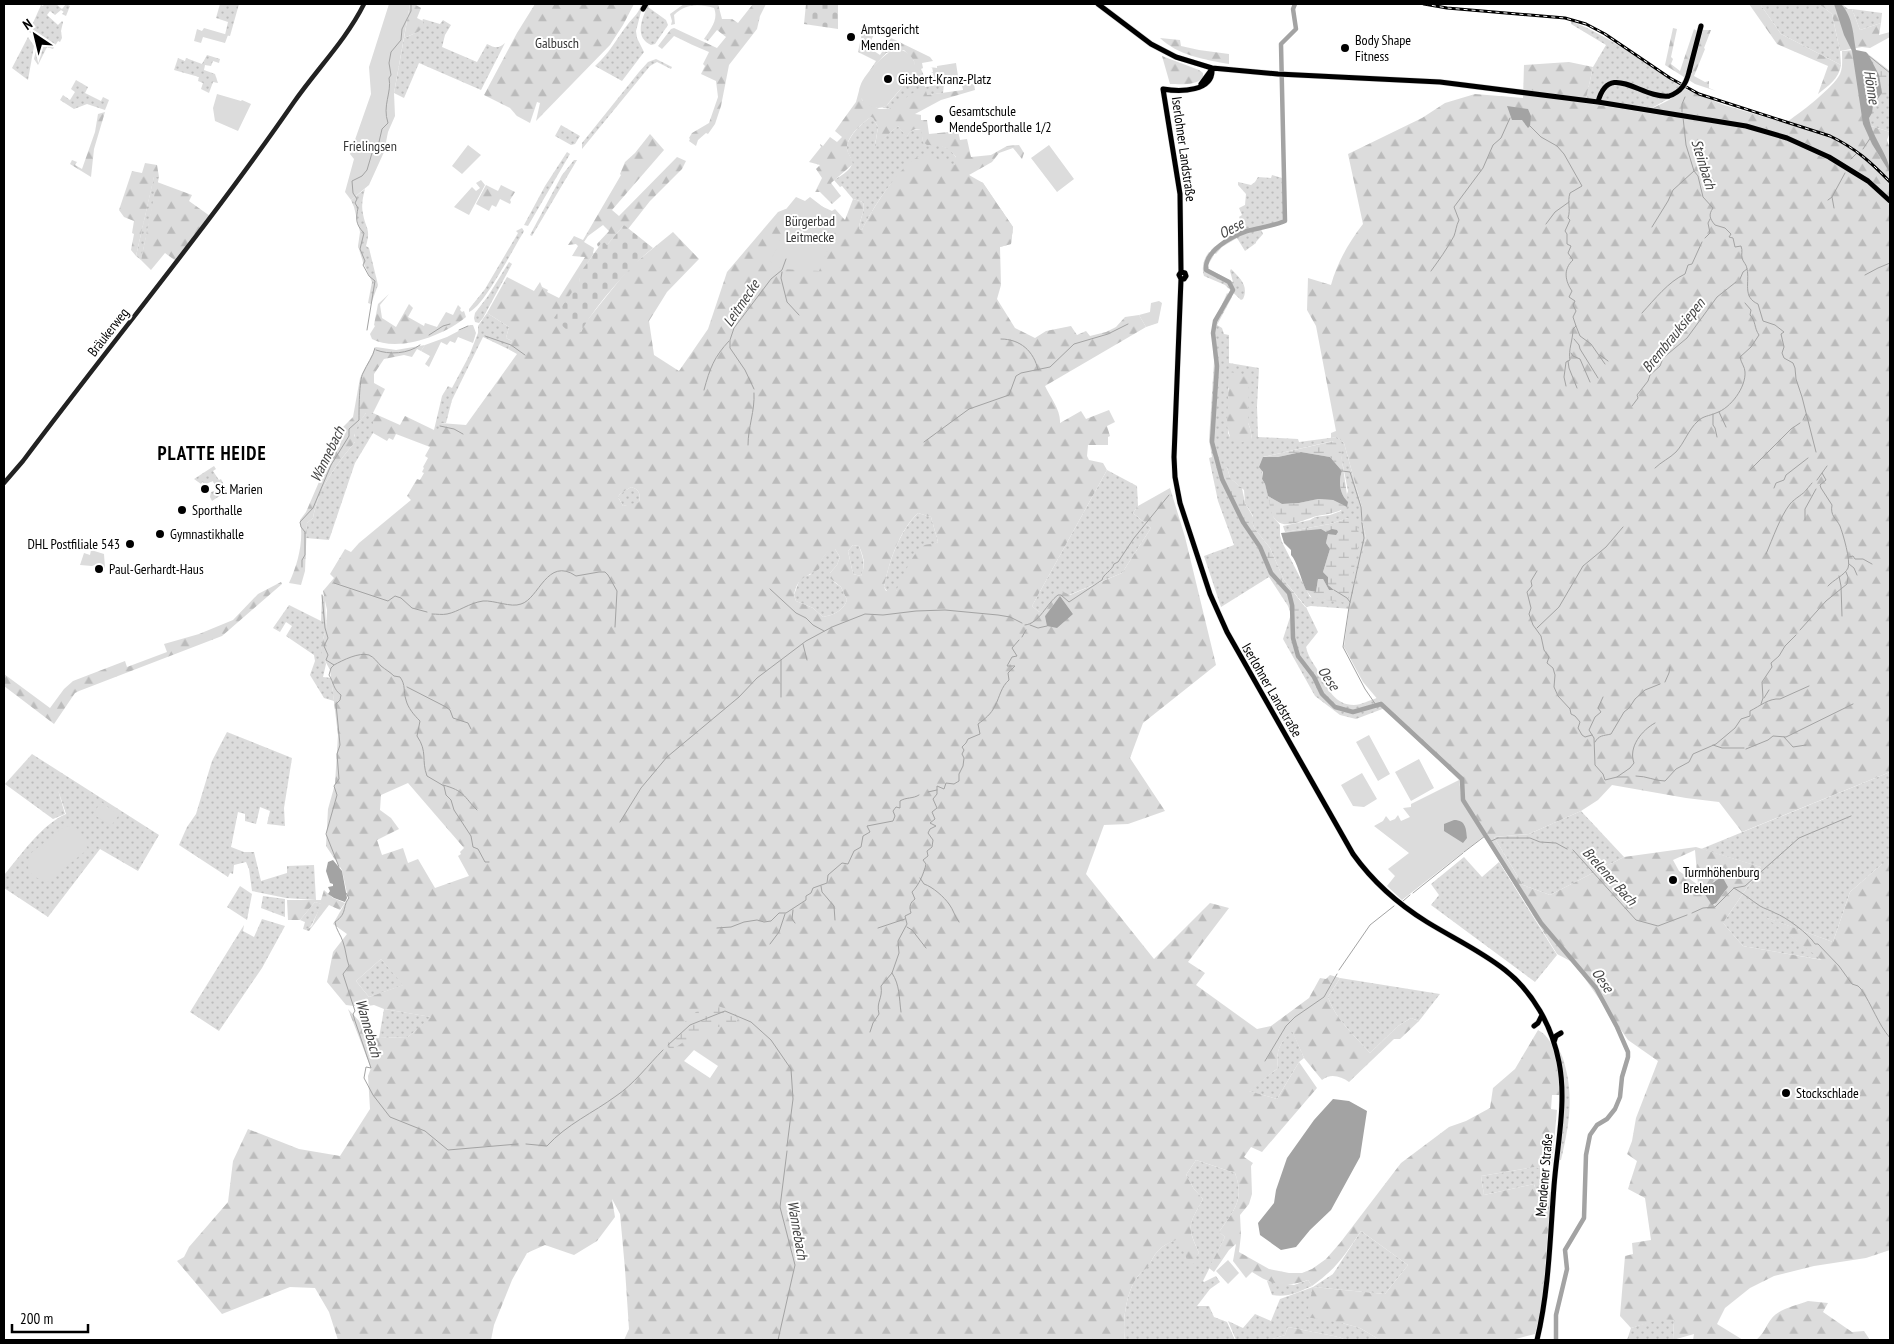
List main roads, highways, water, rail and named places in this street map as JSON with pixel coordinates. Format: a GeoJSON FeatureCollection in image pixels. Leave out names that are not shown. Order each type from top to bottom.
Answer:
{"type":"FeatureCollection","features":[{"type":"Feature","properties":{"kind":"main road","name":"Bräukerweg"},"geometry":{"type":"LineString","coordinates":[[4,484],[228,194],[241,181],[300,93],[355,22],[364,4]]}},
{"type":"Feature","properties":{"kind":"main road"},"geometry":{"type":"LineString","coordinates":[[1098,4],[1151,44],[1176,57],[1212,68],[1278,74],[1440,82],[1598,102],[1727,122],[1771,133],[1818,152],[1868,181],[1890,201]]}},
{"type":"Feature","properties":{"kind":"main road"},"geometry":{"type":"LineString","coordinates":[[1598,102],[1600,93],[1607,84],[1616,82],[1655,96],[1675,94],[1682,87],[1689,72],[1701,26]]}},
{"type":"Feature","properties":{"kind":"main road"},"geometry":{"type":"LineString","coordinates":[[1198,65],[1206,78]]}},
{"type":"Feature","properties":{"kind":"main road"},"geometry":{"type":"LineString","coordinates":[[1164,89],[1200,84],[1212,68]]}},
{"type":"Feature","properties":{"kind":"main road"},"geometry":{"type":"LineString","coordinates":[[1164,89],[1195,89],[1205,85],[1211,77],[1212,68]]}},
{"type":"Feature","properties":{"kind":"main road","name":"Iserlohner Landstraße"},"geometry":{"type":"LineString","coordinates":[[1164,89],[1180,194],[1181,272],[1185,272],[1186,276],[1184,279],[1181,279],[1174,456],[1175,477],[1182,509],[1210,594],[1227,632],[1347,845],[1368,874],[1392,897],[1412,912],[1506,970],[1528,992],[1542,1015]]}},
{"type":"Feature","properties":{"kind":"main road"},"geometry":{"type":"LineString","coordinates":[[1166,102],[1175,90]]}},
{"type":"Feature","properties":{"kind":"main road"},"geometry":{"type":"LineString","coordinates":[[1600,93],[1603,99],[1610,104]]}},
{"type":"Feature","properties":{"kind":"main road"},"geometry":{"type":"LineString","coordinates":[[4,484],[4,489]]}},
{"type":"Feature","properties":{"kind":"main road"},"geometry":{"type":"LineString","coordinates":[[1534,1026],[1542,1015]]}},
{"type":"Feature","properties":{"kind":"main road","name":"Mendener Straße"},"geometry":{"type":"LineString","coordinates":[[1537,1340],[1545,1303],[1561,1102],[1560,1070],[1554,1043],[1542,1015]]}},
{"type":"Feature","properties":{"kind":"main road"},"geometry":{"type":"LineString","coordinates":[[1554,1043],[1556,1036],[1561,1033]]}},
{"type":"Feature","properties":{"kind":"water","name":"Hönne"},"geometry":{"type":"Polygon","coordinates":[[[1834,4],[1841,4],[1845,9],[1852,26],[1856,50],[1868,54],[1879,75],[1882,93],[1873,105],[1869,118],[1887,160],[1890,173],[1872,144],[1863,124],[1852,51],[1844,35],[1834,4]]]}},
{"type":"Feature","properties":{"kind":"water"},"geometry":{"type":"Polygon","coordinates":[[[1507,106],[1528,109],[1531,116],[1530,126],[1528,128],[1522,120],[1512,120],[1507,106]]]}},
{"type":"Feature","properties":{"kind":"water"},"geometry":{"type":"Polygon","coordinates":[[[1301,452],[1330,457],[1342,471],[1340,488],[1348,502],[1347,507],[1333,500],[1318,499],[1282,504],[1268,496],[1262,479],[1263,472],[1259,467],[1263,457],[1278,457],[1301,452]]]}},
{"type":"Feature","properties":{"kind":"water"},"geometry":{"type":"Polygon","coordinates":[[[1321,529],[1326,532],[1332,529],[1338,532],[1336,535],[1328,534],[1326,543],[1330,549],[1323,572],[1328,577],[1328,585],[1334,590],[1329,590],[1323,579],[1318,579],[1316,592],[1306,590],[1291,555],[1291,550],[1284,543],[1281,533],[1321,529]]]}},
{"type":"Feature","properties":{"kind":"water"},"geometry":{"type":"Polygon","coordinates":[[[1060,596],[1073,614],[1057,628],[1047,626],[1045,616],[1060,596]]]}},
{"type":"Feature","properties":{"kind":"water"},"geometry":{"type":"Polygon","coordinates":[[[1458,820],[1465,826],[1467,838],[1463,843],[1444,831],[1444,824],[1458,820]]]}},
{"type":"Feature","properties":{"kind":"water"},"geometry":{"type":"Polygon","coordinates":[[[333,860],[342,871],[347,898],[345,902],[328,894],[330,891],[328,887],[333,886],[333,884],[330,883],[326,871],[328,862],[333,860]]]}},
{"type":"Feature","properties":{"kind":"water"},"geometry":{"type":"Polygon","coordinates":[[[1723,878],[1728,887],[1716,903],[1712,905],[1702,890],[1723,878]]]}},
{"type":"Feature","properties":{"kind":"water"},"geometry":{"type":"Polygon","coordinates":[[[1333,1099],[1349,1101],[1367,1111],[1360,1157],[1331,1210],[1310,1230],[1296,1247],[1281,1250],[1260,1235],[1258,1223],[1274,1203],[1276,1190],[1287,1158],[1314,1120],[1333,1099]]]}},
{"type":"Feature","properties":{"kind":"waterway","name":"Wannebach"},"geometry":{"type":"LineString","coordinates":[[367,330],[375,281],[369,276],[363,265],[365,261],[360,249],[364,233],[357,221],[358,208],[355,203],[357,199],[353,193],[352,181],[362,176],[367,170],[372,153],[379,142],[382,129],[388,123],[386,105],[391,75],[389,63],[391,52],[401,40],[402,29],[411,11],[411,4]]}},
{"type":"Feature","properties":{"kind":"waterway","name":"Oese"},"geometry":{"type":"LineString","coordinates":[[1295,4],[1293,9],[1296,29],[1281,44],[1285,221],[1247,231],[1234,237],[1220,245],[1209,257],[1207,263],[1206,270],[1229,282],[1233,290],[1215,321],[1213,333],[1217,366],[1212,442],[1222,479],[1243,522],[1260,547],[1271,573],[1289,593],[1292,605],[1293,638],[1298,656],[1314,677],[1322,694],[1335,707],[1353,712],[1381,704],[1462,779],[1463,800],[1541,923],[1596,988],[1628,1052],[1622,1077],[1620,1097],[1615,1109],[1607,1119],[1597,1125],[1590,1135],[1586,1155],[1584,1218],[1565,1250],[1567,1269],[1556,1315],[1556,1340]]}},
{"type":"Feature","properties":{"kind":"waterway","name":"Hönne"},"geometry":{"type":"LineString","coordinates":[[1869,56],[1890,73]]}},
{"type":"Feature","properties":{"kind":"waterway","name":"Steinbach"},"geometry":{"type":"LineString","coordinates":[[1682,113],[1682,104],[1685,97]]}},
{"type":"Feature","properties":{"kind":"waterway","name":"Steinbach"},"geometry":{"type":"LineString","coordinates":[[1683,117],[1686,145],[1694,171],[1698,176],[1703,197],[1713,208],[1710,213],[1711,219],[1715,225],[1725,228],[1731,234],[1729,237],[1733,238],[1735,247],[1741,246],[1742,258],[1748,274],[1748,293],[1753,301],[1758,304],[1763,321],[1775,325],[1784,332],[1781,334],[1784,347],[1782,353],[1784,358],[1793,363],[1795,368],[1796,379],[1816,452]]}},
{"type":"Feature","properties":{"kind":"waterway"},"geometry":{"type":"LineString","coordinates":[[1431,271],[1454,236],[1459,220],[1454,207],[1483,168],[1493,145],[1501,138],[1510,118]]}},
{"type":"Feature","properties":{"kind":"waterway"},"geometry":{"type":"LineString","coordinates":[[1530,126],[1541,137],[1557,146],[1564,154],[1582,186],[1570,193],[1568,218],[1570,220],[1565,231],[1567,234],[1567,244],[1571,246],[1568,253],[1573,260],[1566,271],[1568,283],[1572,291],[1569,297],[1575,301],[1573,305],[1576,311],[1573,317],[1576,326],[1573,329],[1570,360],[1566,362],[1564,377],[1566,386]]}},
{"type":"Feature","properties":{"kind":"waterway"},"geometry":{"type":"LineString","coordinates":[[1863,149],[1871,137]]}},
{"type":"Feature","properties":{"kind":"waterway"},"geometry":{"type":"LineString","coordinates":[[1851,159],[1857,153]]}},
{"type":"Feature","properties":{"kind":"waterway"},"geometry":{"type":"LineString","coordinates":[[1652,227],[1673,190],[1694,171]]}},
{"type":"Feature","properties":{"kind":"waterway"},"geometry":{"type":"LineString","coordinates":[[1828,200],[1832,197],[1845,173]]}},
{"type":"Feature","properties":{"kind":"waterway"},"geometry":{"type":"LineString","coordinates":[[1832,197],[1834,208]]}},
{"type":"Feature","properties":{"kind":"waterway"},"geometry":{"type":"LineString","coordinates":[[1546,224],[1555,212],[1569,202]]}},
{"type":"Feature","properties":{"kind":"waterway"},"geometry":{"type":"LineString","coordinates":[[1705,238],[1710,233],[1708,223],[1710,219]]}},
{"type":"Feature","properties":{"kind":"waterway"},"geometry":{"type":"LineString","coordinates":[[1642,313],[1667,286],[1685,274],[1688,265],[1692,264],[1702,242]]}},
{"type":"Feature","properties":{"kind":"waterway","name":"Leitmecke"},"geometry":{"type":"LineString","coordinates":[[754,389],[745,370],[730,348],[730,340],[734,328],[771,279],[782,270],[786,259]]}},
{"type":"Feature","properties":{"kind":"waterway"},"geometry":{"type":"LineString","coordinates":[[1865,275],[1890,263]]}},
{"type":"Feature","properties":{"kind":"waterway","name":"Brembrauksiepen"},"geometry":{"type":"LineString","coordinates":[[1740,279],[1743,272],[1747,269]]}},
{"type":"Feature","properties":{"kind":"waterway"},"geometry":{"type":"LineString","coordinates":[[782,272],[781,278],[787,302],[799,315]]}},
{"type":"Feature","properties":{"kind":"waterway","name":"Brembrauksiepen"},"geometry":{"type":"LineString","coordinates":[[1632,406],[1650,375],[1660,366],[1663,358],[1687,338],[1717,297],[1736,282]]}},
{"type":"Feature","properties":{"kind":"waterway"},"geometry":{"type":"LineString","coordinates":[[1655,468],[1676,452],[1698,421],[1727,407],[1740,390],[1745,378],[1740,357],[1751,347],[1759,335],[1750,315],[1751,310],[1745,303]]}},
{"type":"Feature","properties":{"kind":"waterway"},"geometry":{"type":"LineString","coordinates":[[429,335],[450,324]]}},
{"type":"Feature","properties":{"kind":"waterway"},"geometry":{"type":"LineString","coordinates":[[924,442],[969,409],[1009,395],[1016,376],[1021,373],[1050,367],[1074,344],[1108,334],[1128,324]]}},
{"type":"Feature","properties":{"kind":"waterway"},"geometry":{"type":"LineString","coordinates":[[459,330],[468,326]]}},
{"type":"Feature","properties":{"kind":"waterway"},"geometry":{"type":"LineString","coordinates":[[1576,326],[1580,336],[1591,344],[1605,364]]}},
{"type":"Feature","properties":{"kind":"waterway"},"geometry":{"type":"LineString","coordinates":[[485,336],[511,345],[525,355]]}},
{"type":"Feature","properties":{"kind":"waterway"},"geometry":{"type":"LineString","coordinates":[[1001,339],[1014,341],[1025,347],[1033,357],[1038,370]]}},
{"type":"Feature","properties":{"kind":"waterway"},"geometry":{"type":"LineString","coordinates":[[1574,339],[1598,378]]}},
{"type":"Feature","properties":{"kind":"waterway"},"geometry":{"type":"LineString","coordinates":[[704,390],[713,363],[729,341]]}},
{"type":"Feature","properties":{"kind":"waterway"},"geometry":{"type":"LineString","coordinates":[[376,350],[398,353],[420,345]]}},
{"type":"Feature","properties":{"kind":"waterway","name":"Wannebach"},"geometry":{"type":"LineString","coordinates":[[302,567],[302,560],[305,555],[305,532],[300,522],[313,508],[331,465],[349,436],[349,429],[359,420],[359,396],[362,377],[375,348]]}},
{"type":"Feature","properties":{"kind":"waterway"},"geometry":{"type":"LineString","coordinates":[[1571,353],[1580,359],[1590,382]]}},
{"type":"Feature","properties":{"kind":"waterway"},"geometry":{"type":"LineString","coordinates":[[1600,355],[1608,361]]}},
{"type":"Feature","properties":{"kind":"waterway"},"geometry":{"type":"LineString","coordinates":[[1568,361],[1577,388]]}},
{"type":"Feature","properties":{"kind":"waterway","name":"Leitmecke"},"geometry":{"type":"LineString","coordinates":[[748,445],[754,393]]}},
{"type":"Feature","properties":{"kind":"waterway"},"geometry":{"type":"LineString","coordinates":[[1719,412],[1726,427]]}},
{"type":"Feature","properties":{"kind":"waterway"},"geometry":{"type":"LineString","coordinates":[[1713,414],[1713,425],[1717,437]]}},
{"type":"Feature","properties":{"kind":"waterway","name":"Steinbach"},"geometry":{"type":"LineString","coordinates":[[1803,420],[1806,414]]}},
{"type":"Feature","properties":{"kind":"waterway"},"geometry":{"type":"LineString","coordinates":[[1750,470],[1791,429],[1800,423]]}},
{"type":"Feature","properties":{"kind":"waterway"},"geometry":{"type":"LineString","coordinates":[[440,426],[454,429],[463,434]]}},
{"type":"Feature","properties":{"kind":"waterway"},"geometry":{"type":"LineString","coordinates":[[1774,488],[1776,483],[1784,480],[1786,475],[1808,458]]}},
{"type":"Feature","properties":{"kind":"waterway","name":"Steinbach"},"geometry":{"type":"LineString","coordinates":[[1827,466],[1822,473],[1826,480],[1820,485],[1832,505],[1833,514],[1840,526],[1849,565],[1844,573],[1828,586]]}},
{"type":"Feature","properties":{"kind":"waterway"},"geometry":{"type":"LineString","coordinates":[[1342,471],[1350,472],[1361,507],[1362,521]]}},
{"type":"Feature","properties":{"kind":"waterway","name":"Steinbach"},"geometry":{"type":"LineString","coordinates":[[1817,480],[1822,473]]}},
{"type":"Feature","properties":{"kind":"waterway"},"geometry":{"type":"LineString","coordinates":[[1766,554],[1786,509],[1812,483]]}},
{"type":"Feature","properties":{"kind":"waterway"},"geometry":{"type":"LineString","coordinates":[[1805,520],[1805,509],[1816,489]]}},
{"type":"Feature","properties":{"kind":"waterway"},"geometry":{"type":"LineString","coordinates":[[1025,625],[1035,621],[1058,595],[1061,595],[1069,602],[1102,580],[1169,495]]}},
{"type":"Feature","properties":{"kind":"waterway"},"geometry":{"type":"LineString","coordinates":[[1362,523],[1364,538],[1349,607],[1343,647],[1365,689],[1376,705]]}},
{"type":"Feature","properties":{"kind":"waterway"},"geometry":{"type":"LineString","coordinates":[[1537,628],[1559,607],[1583,566],[1606,547],[1623,527]]}},
{"type":"Feature","properties":{"kind":"waterway"},"geometry":{"type":"LineString","coordinates":[[1849,557],[1853,556],[1855,559],[1863,559],[1872,564]]}},
{"type":"Feature","properties":{"kind":"waterway"},"geometry":{"type":"LineString","coordinates":[[1849,564],[1854,568],[1857,575]]}},
{"type":"Feature","properties":{"kind":"waterway"},"geometry":{"type":"LineString","coordinates":[[432,614],[451,613],[483,601],[512,605],[521,604],[527,601],[544,581],[558,571],[566,571],[576,576],[605,572],[617,591],[615,627]]}},
{"type":"Feature","properties":{"kind":"waterway"},"geometry":{"type":"LineString","coordinates":[[1537,571],[1531,581],[1532,586],[1527,592],[1531,608],[1529,614],[1533,625],[1541,636],[1544,650],[1549,657],[1547,663],[1553,668],[1555,675],[1554,687],[1558,696],[1570,709],[1571,714],[1580,722],[1578,728],[1582,735],[1585,737],[1592,735]]}},
{"type":"Feature","properties":{"kind":"waterway"},"geometry":{"type":"LineString","coordinates":[[1800,630],[1826,601],[1847,584],[1848,577],[1846,572]]}},
{"type":"Feature","properties":{"kind":"waterway"},"geometry":{"type":"LineString","coordinates":[[1839,576],[1842,616]]}},
{"type":"Feature","properties":{"kind":"waterway"},"geometry":{"type":"LineString","coordinates":[[334,583],[388,601],[395,596],[401,598],[412,608],[427,612]]}},
{"type":"Feature","properties":{"kind":"waterway"},"geometry":{"type":"LineString","coordinates":[[770,589],[796,613],[824,631]]}},
{"type":"Feature","properties":{"kind":"waterway"},"geometry":{"type":"LineString","coordinates":[[1334,590],[1350,602]]}},
{"type":"Feature","properties":{"kind":"waterway","name":"Wannebach"},"geometry":{"type":"LineString","coordinates":[[322,595],[325,628],[328,638],[324,646],[328,655],[326,660],[334,665],[329,675],[335,688],[341,695],[340,700],[336,704],[340,745],[337,754],[339,779],[334,786],[337,795],[326,834],[339,867]]}},
{"type":"Feature","properties":{"kind":"waterway"},"geometry":{"type":"LineString","coordinates":[[620,822],[641,788],[667,757],[739,697],[757,678],[806,641],[832,627],[865,614],[883,615],[945,610],[1010,617],[1022,623]]}},
{"type":"Feature","properties":{"kind":"waterway"},"geometry":{"type":"LineString","coordinates":[[1030,625],[1038,628],[1047,626]]}},
{"type":"Feature","properties":{"kind":"waterway"},"geometry":{"type":"LineString","coordinates":[[1022,637],[1026,630]]}},
{"type":"Feature","properties":{"kind":"waterway"},"geometry":{"type":"LineString","coordinates":[[1761,704],[1763,698],[1762,682],[1772,667],[1771,663],[1796,635]]}},
{"type":"Feature","properties":{"kind":"waterway"},"geometry":{"type":"LineString","coordinates":[[870,1032],[879,1014],[878,1006],[881,986],[892,973],[899,953],[898,941],[907,924],[905,916],[911,913],[910,905],[915,899],[912,892],[924,871],[926,864],[923,860],[928,856],[927,851],[932,847],[933,840],[928,833],[930,829],[936,826],[930,823],[935,819],[932,812],[937,808],[933,799],[937,794],[937,786],[944,789],[946,783],[954,784],[959,781],[964,758],[962,747],[968,739],[980,734],[978,724],[992,711],[1002,689],[1009,680],[1008,673],[1015,666],[1007,666],[1012,657],[1017,656],[1012,648],[1019,640]]}},
{"type":"Feature","properties":{"kind":"waterway"},"geometry":{"type":"LineString","coordinates":[[803,644],[807,660]]}},
{"type":"Feature","properties":{"kind":"waterway"},"geometry":{"type":"LineString","coordinates":[[334,665],[346,659],[365,654],[369,655],[394,676],[400,677],[408,706],[420,721],[417,736],[422,747],[427,776],[444,786],[446,795],[451,800],[454,810],[471,836],[473,847],[478,849],[485,862],[489,862]]}},
{"type":"Feature","properties":{"kind":"waterway"},"geometry":{"type":"LineString","coordinates":[[781,660],[781,697]]}},
{"type":"Feature","properties":{"kind":"waterway"},"geometry":{"type":"LineString","coordinates":[[1665,682],[1670,667]]}},
{"type":"Feature","properties":{"kind":"waterway"},"geometry":{"type":"LineString","coordinates":[[1595,742],[1600,737],[1611,734],[1624,712],[1645,690],[1660,684]]}},
{"type":"Feature","properties":{"kind":"waterway"},"geometry":{"type":"LineString","coordinates":[[1636,776],[1665,781],[1676,769],[1689,762],[1693,754],[1716,744],[1735,728],[1741,719],[1750,716],[1750,711],[1768,701],[1780,699],[1809,686]]}},
{"type":"Feature","properties":{"kind":"waterway"},"geometry":{"type":"LineString","coordinates":[[407,687],[446,707],[450,710],[453,718],[468,723],[471,729]]}},
{"type":"Feature","properties":{"kind":"waterway"},"geometry":{"type":"LineString","coordinates":[[1764,698],[1769,690]]}},
{"type":"Feature","properties":{"kind":"waterway"},"geometry":{"type":"LineString","coordinates":[[1603,697],[1598,708],[1601,712],[1595,717],[1589,730],[1594,738],[1595,765],[1603,774],[1605,780],[1628,777]]}},
{"type":"Feature","properties":{"kind":"waterway"},"geometry":{"type":"LineString","coordinates":[[1746,749],[1773,736],[1786,737],[1853,704]]}},
{"type":"Feature","properties":{"kind":"waterway"},"geometry":{"type":"LineString","coordinates":[[1617,777],[1634,763],[1633,751],[1637,740],[1645,730],[1655,723]]}},
{"type":"Feature","properties":{"kind":"waterway"},"geometry":{"type":"LineString","coordinates":[[1784,737],[1793,747],[1806,745]]}},
{"type":"Feature","properties":{"kind":"waterway"},"geometry":{"type":"LineString","coordinates":[[1713,745],[1722,748],[1744,748]]}},
{"type":"Feature","properties":{"kind":"waterway"},"geometry":{"type":"LineString","coordinates":[[443,785],[460,792],[477,810]]}},
{"type":"Feature","properties":{"kind":"waterway"},"geometry":{"type":"LineString","coordinates":[[928,792],[937,790]]}},
{"type":"Feature","properties":{"kind":"waterway"},"geometry":{"type":"LineString","coordinates":[[717,928],[731,927],[757,920],[771,921],[779,913],[786,913],[806,900],[806,896],[811,893],[813,888],[827,883],[828,875],[842,863],[848,864],[854,851],[861,847],[863,836],[870,832],[867,826],[893,821],[895,816],[893,811],[896,807],[900,808],[900,801],[919,795]]}},
{"type":"Feature","properties":{"kind":"waterway","name":"Brelener Bach"},"geometry":{"type":"LineString","coordinates":[[1692,913],[1703,908],[1715,907],[1734,888],[1745,886],[1799,838],[1851,816]]}},
{"type":"Feature","properties":{"kind":"waterway"},"geometry":{"type":"LineString","coordinates":[[1464,852],[1485,836]]}},
{"type":"Feature","properties":{"kind":"waterway","name":"Brelener Bach"},"geometry":{"type":"LineString","coordinates":[[1489,842],[1498,838],[1530,838],[1540,842],[1556,843],[1567,849]]}},
{"type":"Feature","properties":{"kind":"waterway","name":"Brelener Bach"},"geometry":{"type":"LineString","coordinates":[[1573,850],[1636,920],[1658,926],[1687,915]]}},
{"type":"Feature","properties":{"kind":"waterway"},"geometry":{"type":"LineString","coordinates":[[1413,893],[1463,853]]}},
{"type":"Feature","properties":{"kind":"waterway"},"geometry":{"type":"LineString","coordinates":[[920,878],[924,884],[935,890],[947,901],[959,922]]}},
{"type":"Feature","properties":{"kind":"waterway"},"geometry":{"type":"LineString","coordinates":[[821,886],[822,892],[834,906],[835,920]]}},
{"type":"Feature","properties":{"kind":"waterway"},"geometry":{"type":"LineString","coordinates":[[1734,888],[1760,906],[1791,922],[1815,944],[1818,944],[1839,966],[1852,984],[1861,989],[1890,1038]]}},
{"type":"Feature","properties":{"kind":"waterway","name":"Wannebach"},"geometry":{"type":"LineString","coordinates":[[346,893],[349,898],[342,916],[335,922],[344,945],[349,966],[343,974],[355,1011],[353,1014],[355,1021],[371,1068],[366,1067],[364,1078],[373,1095],[390,1117],[425,1131],[448,1150],[518,1144]]}},
{"type":"Feature","properties":{"kind":"waterway"},"geometry":{"type":"LineString","coordinates":[[1403,901],[1410,895]]}},
{"type":"Feature","properties":{"kind":"waterway"},"geometry":{"type":"LineString","coordinates":[[1339,970],[1370,925],[1394,906]]}},
{"type":"Feature","properties":{"kind":"waterway"},"geometry":{"type":"LineString","coordinates":[[793,910],[792,919],[795,923]]}},
{"type":"Feature","properties":{"kind":"waterway"},"geometry":{"type":"LineString","coordinates":[[770,944],[779,932],[785,914]]}},
{"type":"Feature","properties":{"kind":"waterway"},"geometry":{"type":"LineString","coordinates":[[878,928],[905,919]]}},
{"type":"Feature","properties":{"kind":"waterway"},"geometry":{"type":"LineString","coordinates":[[907,927],[912,930],[926,948]]}},
{"type":"Feature","properties":{"kind":"waterway"},"geometry":{"type":"LineString","coordinates":[[892,973],[898,987],[901,1012]]}},
{"type":"Feature","properties":{"kind":"waterway"},"geometry":{"type":"LineString","coordinates":[[1265,1061],[1286,1026],[1295,1017],[1324,997],[1337,974]]}},
{"type":"Feature","properties":{"kind":"waterway","name":"Wannebach"},"geometry":{"type":"LineString","coordinates":[[668,1045],[690,1025],[725,1011],[751,1022],[771,1040],[791,1069],[793,1099],[787,1146]]}},
{"type":"Feature","properties":{"kind":"waterway","name":"Wannebach"},"geometry":{"type":"LineString","coordinates":[[526,1144],[547,1146],[572,1125],[622,1091],[663,1050]]}},
{"type":"Feature","properties":{"kind":"waterway","name":"Wannebach"},"geometry":{"type":"LineString","coordinates":[[778,1340],[795,1265],[780,1207],[787,1151]]}},
{"type":"Feature","properties":{"kind":"railway"},"geometry":{"type":"LineString","coordinates":[[1424,4],[1447,8],[1565,18],[1586,24],[1605,34],[1670,78],[1699,94],[1830,136],[1862,156],[1890,182]]}},
{"type":"Feature","properties":{"kind":"place","name":"Amtsgericht Menden"},"geometry":{"type":"Point","coordinates":[851,37]}},
{"type":"Feature","properties":{"kind":"place","name":"Body Shape Fitness"},"geometry":{"type":"Point","coordinates":[1345,48]}},
{"type":"Feature","properties":{"kind":"place","name":"Gisbert-Kranz-Platz"},"geometry":{"type":"Point","coordinates":[888,79]}},
{"type":"Feature","properties":{"kind":"place","name":"Gesamtschule MendeSporthalle 1/2"},"geometry":{"type":"Point","coordinates":[939,119]}},
{"type":"Feature","properties":{"kind":"place","name":"St. Marien"},"geometry":{"type":"Point","coordinates":[205,489]}},
{"type":"Feature","properties":{"kind":"place","name":"Sporthalle"},"geometry":{"type":"Point","coordinates":[182,510]}},
{"type":"Feature","properties":{"kind":"place","name":"Gymnastikhalle"},"geometry":{"type":"Point","coordinates":[160,534]}},
{"type":"Feature","properties":{"kind":"place","name":"DHL Postfiliale 543"},"geometry":{"type":"Point","coordinates":[130,544]}},
{"type":"Feature","properties":{"kind":"place","name":"Paul-Gerhardt-Haus"},"geometry":{"type":"Point","coordinates":[99,569]}},
{"type":"Feature","properties":{"kind":"place","name":"Turmhöhenburg Brelen"},"geometry":{"type":"Point","coordinates":[1673,880]}},
{"type":"Feature","properties":{"kind":"place","name":"Stockschlade"},"geometry":{"type":"Point","coordinates":[1786,1093]}},
{"type":"Feature","properties":{"kind":"district","name":"PLATTE HEIDE"},"geometry":{"type":"Point","coordinates":[212,453]}},
{"type":"Feature","properties":{"kind":"park label","name":"Galbusch"},"geometry":{"type":"Point","coordinates":[557,43]}},
{"type":"Feature","properties":{"kind":"park label","name":"Frielingsen"},"geometry":{"type":"Point","coordinates":[370,146]}},
{"type":"Feature","properties":{"kind":"park label","name":"Bürgerbad Leitmecke"},"geometry":{"type":"Point","coordinates":[810,230]}}]}
